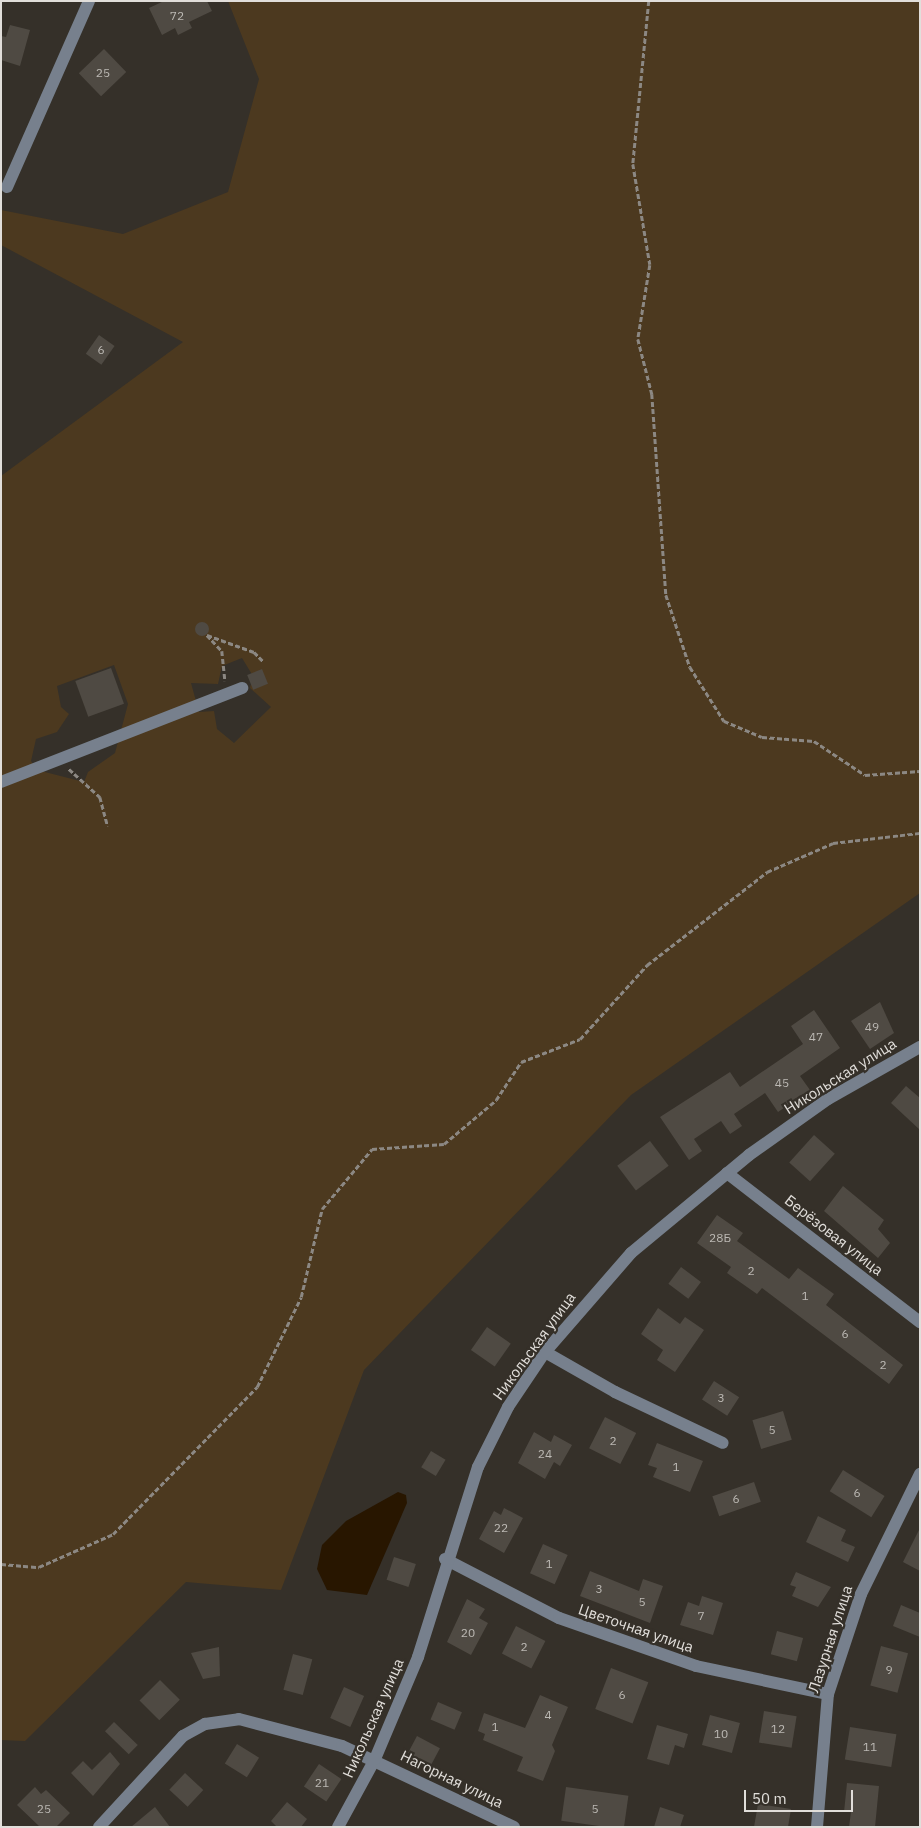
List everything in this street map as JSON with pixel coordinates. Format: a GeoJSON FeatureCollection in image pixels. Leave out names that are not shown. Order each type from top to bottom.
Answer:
{"type":"FeatureCollection","features":[{"type":"Feature","properties":{"kind":"street"},"geometry":{"type":"LineString","coordinates":[[8,187],[89,1]]}},
{"type":"Feature","properties":{"kind":"street"},"geometry":{"type":"LineString","coordinates":[[1,782],[242,688]]}},
{"type":"Feature","properties":{"kind":"street","name":"Никольская улица"},"geometry":{"type":"LineString","coordinates":[[338,1827],[375,1759],[418,1657],[445,1559],[478,1467],[508,1407],[545,1352],[631,1253],[728,1173],[828,1099],[920,1047]]}},
{"type":"Feature","properties":{"kind":"street","name":"Берёзовая улица"},"geometry":{"type":"LineString","coordinates":[[728,1173],[920,1322]]}},
{"type":"Feature","properties":{"kind":"street"},"geometry":{"type":"LineString","coordinates":[[545,1352],[614,1392],[723,1443]]}},
{"type":"Feature","properties":{"kind":"street","name":"Лазурная улица"},"geometry":{"type":"LineString","coordinates":[[817,1827],[828,1694],[861,1594],[920,1474]]}},
{"type":"Feature","properties":{"kind":"street","name":"Цветочная улица"},"geometry":{"type":"LineString","coordinates":[[445,1559],[559,1618],[696,1666],[828,1694]]}},
{"type":"Feature","properties":{"kind":"street","name":"Нагорная улица"},"geometry":{"type":"LineString","coordinates":[[99,1827],[183,1736],[220,1720],[288,1728],[375,1759],[514,1827]]}},
{"type":"Feature","properties":{"kind":"path"},"geometry":{"type":"LineString","coordinates":[[649,1],[633,164],[650,265],[638,340],[652,394],[666,595],[690,667],[724,721],[762,737],[814,740],[865,775],[920,771]]}},
{"type":"Feature","properties":{"kind":"path"},"geometry":{"type":"LineString","coordinates":[[228,692],[222,651],[207,635],[254,652],[264,662]]}},
{"type":"Feature","properties":{"kind":"path"},"geometry":{"type":"LineString","coordinates":[[55,761],[100,797],[108,826]]}},
{"type":"Feature","properties":{"kind":"path"},"geometry":{"type":"LineString","coordinates":[[1,1564],[39,1566],[113,1534],[257,1387],[301,1297],[322,1209],[372,1149],[444,1144],[496,1100],[521,1062],[580,1039],[647,965],[768,872],[833,843],[920,833]]}},
{"type":"Feature","properties":{"kind":"shaded area"},"geometry":{"type":"Polygon","coordinates":[[[228,1],[920,1],[920,893],[631,1095],[364,1370],[281,1590],[186,1582],[25,1741],[1,1740],[1,476],[183,342],[1,245],[1,210],[123,234],[228,192],[259,79],[228,1]],[[242,658],[222,666],[218,684],[191,683],[199,712],[214,711],[217,729],[234,743],[271,707],[250,688],[253,676],[242,658]],[[114,665],[57,686],[61,707],[69,714],[57,732],[36,739],[31,761],[37,770],[84,782],[88,772],[115,753],[128,704],[114,665]]]}},
{"type":"Feature","properties":{"kind":"shaded area"},"geometry":{"type":"Polygon","coordinates":[[[398,1492],[406,1495],[407,1503],[367,1595],[327,1590],[317,1569],[322,1545],[346,1521],[398,1492]]]}},
{"type":"Feature","properties":{"kind":"building"},"geometry":{"type":"Polygon","coordinates":[[[164,1],[207,1],[212,11],[189,22],[192,28],[178,35],[175,28],[162,35],[149,8],[164,1]]]}},
{"type":"Feature","properties":{"kind":"building"},"geometry":{"type":"Polygon","coordinates":[[[10,25],[30,30],[20,66],[1,60],[1,36],[6,37],[10,25]]]}},
{"type":"Feature","properties":{"kind":"building"},"geometry":{"type":"Polygon","coordinates":[[[104,49],[126,72],[101,96],[79,73],[104,49]]]}},
{"type":"Feature","properties":{"kind":"building"},"geometry":{"type":"Polygon","coordinates":[[[99,335],[115,346],[101,365],[86,354],[99,335]]]}},
{"type":"Feature","properties":{"kind":"building"},"geometry":{"type":"Polygon","coordinates":[[[202,622],[207,624],[209,629],[207,634],[202,636],[197,634],[195,629],[197,624],[202,622]]]}},
{"type":"Feature","properties":{"kind":"building"},"geometry":{"type":"Polygon","coordinates":[[[111,668],[124,704],[88,717],[75,681],[111,668]]]}},
{"type":"Feature","properties":{"kind":"building"},"geometry":{"type":"Polygon","coordinates":[[[262,669],[268,684],[253,690],[247,675],[262,669]]]}},
{"type":"Feature","properties":{"kind":"building"},"geometry":{"type":"Polygon","coordinates":[[[880,1002],[894,1033],[870,1049],[851,1021],[880,1002]]]}},
{"type":"Feature","properties":{"kind":"building"},"geometry":{"type":"Polygon","coordinates":[[[814,1010],[840,1048],[800,1076],[810,1090],[778,1112],[765,1093],[734,1114],[742,1126],[730,1134],[721,1121],[694,1139],[702,1151],[689,1160],[660,1117],[730,1072],[740,1087],[803,1044],[791,1026],[814,1010]]]}},
{"type":"Feature","properties":{"kind":"building"},"geometry":{"type":"Polygon","coordinates":[[[906,1086],[920,1098],[920,1130],[891,1103],[906,1086]]]}},
{"type":"Feature","properties":{"kind":"building"},"geometry":{"type":"Polygon","coordinates":[[[814,1135],[835,1154],[810,1181],[789,1162],[814,1135]]]}},
{"type":"Feature","properties":{"kind":"building"},"geometry":{"type":"Polygon","coordinates":[[[650,1141],[669,1166],[636,1190],[617,1166],[650,1141]]]}},
{"type":"Feature","properties":{"kind":"building"},"geometry":{"type":"Polygon","coordinates":[[[843,1186],[884,1220],[878,1229],[890,1243],[878,1258],[824,1211],[843,1186]]]}},
{"type":"Feature","properties":{"kind":"building"},"geometry":{"type":"Polygon","coordinates":[[[717,1215],[743,1233],[737,1241],[789,1279],[798,1268],[834,1294],[826,1305],[903,1365],[889,1384],[762,1288],[757,1294],[727,1273],[731,1267],[697,1243],[717,1215]]]}},
{"type":"Feature","properties":{"kind":"building"},"geometry":{"type":"Polygon","coordinates":[[[681,1267],[701,1282],[688,1299],[668,1284],[681,1267]]]}},
{"type":"Feature","properties":{"kind":"building"},"geometry":{"type":"Polygon","coordinates":[[[658,1308],[680,1324],[685,1317],[704,1330],[675,1372],[657,1360],[663,1350],[641,1334],[658,1308]]]}},
{"type":"Feature","properties":{"kind":"building"},"geometry":{"type":"Polygon","coordinates":[[[487,1327],[511,1344],[495,1367],[471,1350],[487,1327]]]}},
{"type":"Feature","properties":{"kind":"building"},"geometry":{"type":"Polygon","coordinates":[[[714,1381],[739,1397],[727,1416],[702,1399],[714,1381]]]}},
{"type":"Feature","properties":{"kind":"building"},"geometry":{"type":"Polygon","coordinates":[[[783,1411],[792,1440],[761,1449],[752,1420],[783,1411]]]}},
{"type":"Feature","properties":{"kind":"building"},"geometry":{"type":"Polygon","coordinates":[[[605,1417],[636,1433],[620,1464],[589,1448],[605,1417]]]}},
{"type":"Feature","properties":{"kind":"building"},"geometry":{"type":"Polygon","coordinates":[[[534,1432],[551,1442],[554,1435],[572,1445],[560,1466],[554,1462],[545,1479],[518,1463],[534,1432]]]}},
{"type":"Feature","properties":{"kind":"building"},"geometry":{"type":"Polygon","coordinates":[[[657,1443],[703,1461],[690,1492],[653,1477],[657,1468],[648,1465],[657,1443]]]}},
{"type":"Feature","properties":{"kind":"building"},"geometry":{"type":"Polygon","coordinates":[[[431,1451],[446,1460],[436,1476],[421,1467],[431,1451]]]}},
{"type":"Feature","properties":{"kind":"building"},"geometry":{"type":"Polygon","coordinates":[[[843,1470],[885,1496],[871,1517],[830,1491],[843,1470]]]}},
{"type":"Feature","properties":{"kind":"building"},"geometry":{"type":"Polygon","coordinates":[[[754,1482],[761,1502],[719,1516],[712,1496],[754,1482]]]}},
{"type":"Feature","properties":{"kind":"building"},"geometry":{"type":"Polygon","coordinates":[[[504,1508],[523,1518],[504,1553],[479,1539],[494,1511],[501,1515],[504,1508]]]}},
{"type":"Feature","properties":{"kind":"building"},"geometry":{"type":"Polygon","coordinates":[[[818,1516],[846,1530],[841,1541],[855,1547],[848,1562],[806,1542],[818,1516]]]}},
{"type":"Feature","properties":{"kind":"building"},"geometry":{"type":"Polygon","coordinates":[[[920,1528],[920,1571],[903,1562],[920,1528]]]}},
{"type":"Feature","properties":{"kind":"building"},"geometry":{"type":"Polygon","coordinates":[[[543,1544],[568,1555],[555,1584],[530,1573],[543,1544]]]}},
{"type":"Feature","properties":{"kind":"building"},"geometry":{"type":"Polygon","coordinates":[[[394,1557],[416,1564],[408,1587],[387,1580],[394,1557]]]}},
{"type":"Feature","properties":{"kind":"building"},"geometry":{"type":"Polygon","coordinates":[[[590,1571],[639,1591],[643,1579],[663,1586],[650,1623],[580,1596],[590,1571]]]}},
{"type":"Feature","properties":{"kind":"building"},"geometry":{"type":"Polygon","coordinates":[[[796,1572],[831,1587],[818,1607],[792,1596],[796,1587],[790,1585],[796,1572]]]}},
{"type":"Feature","properties":{"kind":"building"},"geometry":{"type":"Polygon","coordinates":[[[702,1596],[723,1603],[713,1635],[680,1625],[688,1602],[699,1606],[702,1596]]]}},
{"type":"Feature","properties":{"kind":"building"},"geometry":{"type":"Polygon","coordinates":[[[467,1599],[485,1609],[479,1618],[488,1623],[471,1655],[447,1642],[467,1599]]]}},
{"type":"Feature","properties":{"kind":"building"},"geometry":{"type":"Polygon","coordinates":[[[901,1605],[920,1613],[920,1637],[893,1626],[901,1605]]]}},
{"type":"Feature","properties":{"kind":"building"},"geometry":{"type":"Polygon","coordinates":[[[516,1626],[545,1641],[531,1669],[502,1654],[516,1626]]]}},
{"type":"Feature","properties":{"kind":"building"},"geometry":{"type":"Polygon","coordinates":[[[777,1631],[803,1638],[797,1661],[771,1654],[777,1631]]]}},
{"type":"Feature","properties":{"kind":"building"},"geometry":{"type":"Polygon","coordinates":[[[881,1646],[908,1653],[897,1693],[870,1686],[881,1646]]]}},
{"type":"Feature","properties":{"kind":"building"},"geometry":{"type":"Polygon","coordinates":[[[219,1647],[220,1676],[203,1679],[191,1653],[219,1647]]]}},
{"type":"Feature","properties":{"kind":"building"},"geometry":{"type":"Polygon","coordinates":[[[293,1654],[312,1659],[303,1695],[283,1690],[293,1654]]]}},
{"type":"Feature","properties":{"kind":"building"},"geometry":{"type":"Polygon","coordinates":[[[611,1668],[648,1682],[633,1723],[595,1709],[611,1668]]]}},
{"type":"Feature","properties":{"kind":"building"},"geometry":{"type":"Polygon","coordinates":[[[160,1680],[180,1700],[159,1720],[139,1701],[160,1680]]]}},
{"type":"Feature","properties":{"kind":"building"},"geometry":{"type":"Polygon","coordinates":[[[344,1687],[364,1696],[350,1727],[330,1718],[344,1687]]]}},
{"type":"Feature","properties":{"kind":"building"},"geometry":{"type":"Polygon","coordinates":[[[540,1695],[568,1707],[552,1745],[555,1751],[543,1781],[517,1771],[523,1757],[483,1740],[485,1734],[478,1731],[484,1713],[525,1728],[540,1695]]]}},
{"type":"Feature","properties":{"kind":"building"},"geometry":{"type":"Polygon","coordinates":[[[438,1702],[462,1712],[455,1730],[431,1719],[438,1702]]]}},
{"type":"Feature","properties":{"kind":"building"},"geometry":{"type":"Polygon","coordinates":[[[764,1711],[797,1716],[792,1748],[759,1743],[764,1711]]]}},
{"type":"Feature","properties":{"kind":"building"},"geometry":{"type":"Polygon","coordinates":[[[710,1715],[740,1723],[732,1753],[702,1745],[710,1715]]]}},
{"type":"Feature","properties":{"kind":"building"},"geometry":{"type":"Polygon","coordinates":[[[114,1722],[138,1745],[129,1754],[105,1731],[114,1722]]]}},
{"type":"Feature","properties":{"kind":"building"},"geometry":{"type":"Polygon","coordinates":[[[657,1725],[688,1734],[684,1748],[675,1745],[669,1765],[647,1759],[657,1725]]]}},
{"type":"Feature","properties":{"kind":"building"},"geometry":{"type":"Polygon","coordinates":[[[850,1727],[896,1734],[891,1767],[845,1760],[850,1727]]]}},
{"type":"Feature","properties":{"kind":"building"},"geometry":{"type":"Polygon","coordinates":[[[417,1736],[440,1748],[431,1765],[408,1753],[417,1736]]]}},
{"type":"Feature","properties":{"kind":"building"},"geometry":{"type":"Polygon","coordinates":[[[237,1744],[259,1758],[247,1777],[225,1764],[237,1744]]]}},
{"type":"Feature","properties":{"kind":"building"},"geometry":{"type":"Polygon","coordinates":[[[110,1752],[120,1764],[93,1796],[71,1773],[83,1761],[92,1770],[110,1752]]]}},
{"type":"Feature","properties":{"kind":"building"},"geometry":{"type":"Polygon","coordinates":[[[319,1764],[341,1779],[326,1801],[304,1786],[319,1764]]]}},
{"type":"Feature","properties":{"kind":"building"},"geometry":{"type":"Polygon","coordinates":[[[185,1773],[203,1790],[188,1807],[169,1790],[185,1773]]]}},
{"type":"Feature","properties":{"kind":"building"},"geometry":{"type":"Polygon","coordinates":[[[847,1783],[879,1786],[875,1827],[849,1827],[851,1812],[844,1812],[847,1783]]]}},
{"type":"Feature","properties":{"kind":"building"},"geometry":{"type":"Polygon","coordinates":[[[35,1787],[41,1794],[46,1790],[70,1813],[56,1827],[40,1827],[17,1805],[35,1787]]]}},
{"type":"Feature","properties":{"kind":"building"},"geometry":{"type":"Polygon","coordinates":[[[566,1787],[628,1796],[624,1827],[606,1827],[561,1821],[566,1787]]]}},
{"type":"Feature","properties":{"kind":"building"},"geometry":{"type":"Polygon","coordinates":[[[287,1802],[307,1819],[301,1827],[277,1827],[271,1821],[287,1802]]]}},
{"type":"Feature","properties":{"kind":"building"},"geometry":{"type":"Polygon","coordinates":[[[758,1804],[791,1809],[788,1827],[754,1827],[758,1804]]]}},
{"type":"Feature","properties":{"kind":"building"},"geometry":{"type":"Polygon","coordinates":[[[155,1807],[170,1827],[131,1827],[155,1807]]]}},
{"type":"Feature","properties":{"kind":"building"},"geometry":{"type":"Polygon","coordinates":[[[660,1807],[684,1815],[680,1827],[654,1827],[660,1807]]]}}]}
